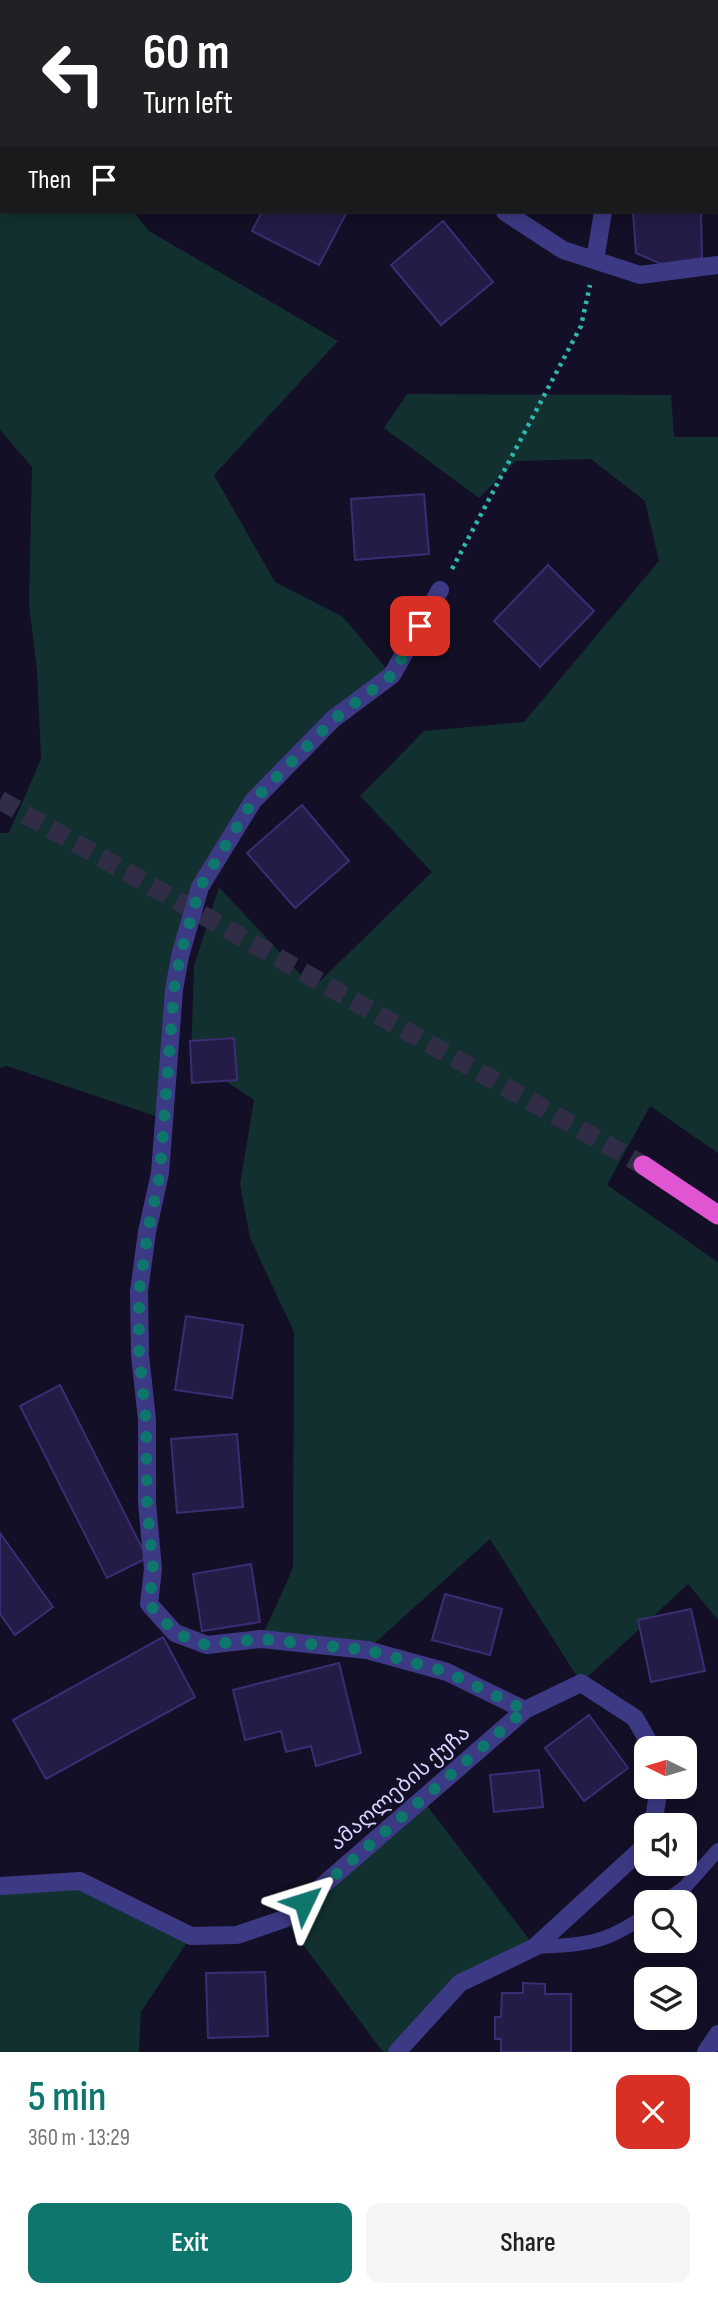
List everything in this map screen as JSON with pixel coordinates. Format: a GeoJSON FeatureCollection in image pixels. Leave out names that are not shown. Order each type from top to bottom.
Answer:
{"type":"FeatureCollection","features":[{"type":"Feature","properties":{"kind":"highway"},"geometry":{"type":"LineString","coordinates":[[643,1165],[718,1216]]}},
{"type":"Feature","properties":{"kind":"street"},"geometry":{"type":"LineString","coordinates":[[508,214],[563,250],[640,275],[718,265]]}},
{"type":"Feature","properties":{"kind":"street"},"geometry":{"type":"LineString","coordinates":[[595,260],[603,214]]}},
{"type":"Feature","properties":{"kind":"street"},"geometry":{"type":"LineString","coordinates":[[440,590],[392,675],[334,719],[253,801],[200,887],[180,956],[174,990],[160,1173],[139,1292],[139,1354],[146,1420],[147,1503],[153,1569],[149,1604],[175,1633],[206,1645],[261,1639],[367,1650],[447,1672],[525,1710]]}},
{"type":"Feature","properties":{"kind":"street","name":"ამაღლების ქუჩა"},"geometry":{"type":"LineString","coordinates":[[0,1886],[80,1881],[191,1936],[236,1935],[284,1919],[525,1710],[581,1683],[635,1718],[645,1736]]}},
{"type":"Feature","properties":{"kind":"street"},"geometry":{"type":"LineString","coordinates":[[397,2052],[460,1983],[535,1947],[634,1857]]}},
{"type":"Feature","properties":{"kind":"street"},"geometry":{"type":"LineString","coordinates":[[706,2052],[718,2034]]}},
{"type":"Feature","properties":{"kind":"lane"},"geometry":{"type":"LineString","coordinates":[[681,1890],[718,1850]]}},
{"type":"Feature","properties":{"kind":"lane"},"geometry":{"type":"LineString","coordinates":[[535,1947],[586,1944],[617,1935],[634,1923]]}},
{"type":"Feature","properties":{"kind":"path"},"geometry":{"type":"LineString","coordinates":[[440,590],[581,327],[595,260]]}},
{"type":"Feature","properties":{"kind":"green space"},"geometry":{"type":"Polygon","coordinates":[[[0,214],[136,214],[149,231],[338,341],[214,475],[275,582],[343,617],[392,675],[253,801],[200,887],[180,956],[164,1119],[7,1066],[0,1068],[0,833],[9,833],[41,759],[37,670],[29,604],[32,467],[0,430],[0,214]]]}},
{"type":"Feature","properties":{"kind":"green space"},"geometry":{"type":"Polygon","coordinates":[[[407,394],[671,395],[674,437],[718,437],[718,1153],[650,1106],[607,1185],[718,1262],[718,1620],[688,1584],[581,1683],[490,1539],[367,1650],[261,1639],[293,1568],[294,1332],[250,1238],[240,1184],[254,1100],[191,1058],[194,966],[219,887],[313,988],[432,872],[360,796],[424,731],[524,722],[659,561],[645,501],[591,459],[516,461],[479,498],[384,428],[407,394]]]}},
{"type":"Feature","properties":{"kind":"green space"},"geometry":{"type":"Polygon","coordinates":[[[422,1799],[535,1947],[460,1983],[397,2052],[383,2052],[284,1919],[422,1799]]]}},
{"type":"Feature","properties":{"kind":"green space"},"geometry":{"type":"Polygon","coordinates":[[[80,1881],[191,1936],[141,2012],[139,2052],[0,2052],[0,1886],[80,1881]]]}},
{"type":"Feature","properties":{"kind":"building"},"geometry":{"type":"Polygon","coordinates":[[[261,214],[346,214],[319,265],[252,231],[261,214]]]}},
{"type":"Feature","properties":{"kind":"building"},"geometry":{"type":"Polygon","coordinates":[[[633,214],[701,214],[702,258],[661,264],[636,253],[633,214]]]}},
{"type":"Feature","properties":{"kind":"building"},"geometry":{"type":"Polygon","coordinates":[[[443,221],[493,282],[441,325],[391,265],[443,221]]]}},
{"type":"Feature","properties":{"kind":"building"},"geometry":{"type":"Polygon","coordinates":[[[424,494],[429,554],[355,560],[351,499],[424,494]]]}},
{"type":"Feature","properties":{"kind":"building"},"geometry":{"type":"Polygon","coordinates":[[[548,565],[594,611],[540,667],[494,621],[548,565]]]}},
{"type":"Feature","properties":{"kind":"building"},"geometry":{"type":"Polygon","coordinates":[[[302,805],[349,861],[295,908],[247,853],[302,805]]]}},
{"type":"Feature","properties":{"kind":"building"},"geometry":{"type":"Polygon","coordinates":[[[234,1038],[237,1080],[192,1083],[190,1041],[234,1038]]]}},
{"type":"Feature","properties":{"kind":"building"},"geometry":{"type":"Polygon","coordinates":[[[186,1316],[243,1325],[232,1398],[175,1390],[186,1316]]]}},
{"type":"Feature","properties":{"kind":"building"},"geometry":{"type":"Polygon","coordinates":[[[60,1385],[147,1558],[107,1578],[20,1406],[60,1385]]]}},
{"type":"Feature","properties":{"kind":"building"},"geometry":{"type":"Polygon","coordinates":[[[237,1434],[243,1507],[177,1513],[171,1439],[237,1434]]]}},
{"type":"Feature","properties":{"kind":"building"},"geometry":{"type":"Polygon","coordinates":[[[0,1533],[53,1607],[15,1635],[0,1614],[0,1533]]]}},
{"type":"Feature","properties":{"kind":"building"},"geometry":{"type":"Polygon","coordinates":[[[251,1564],[260,1622],[202,1631],[193,1574],[251,1564]]]}},
{"type":"Feature","properties":{"kind":"building"},"geometry":{"type":"Polygon","coordinates":[[[445,1594],[502,1609],[490,1655],[432,1640],[445,1594]]]}},
{"type":"Feature","properties":{"kind":"building"},"geometry":{"type":"Polygon","coordinates":[[[691,1609],[705,1671],[651,1682],[638,1620],[691,1609]]]}},
{"type":"Feature","properties":{"kind":"building"},"geometry":{"type":"Polygon","coordinates":[[[163,1637],[195,1697],[46,1779],[13,1720],[163,1637]]]}},
{"type":"Feature","properties":{"kind":"building"},"geometry":{"type":"Polygon","coordinates":[[[339,1663],[361,1753],[316,1766],[311,1746],[286,1752],[281,1731],[245,1740],[233,1690],[339,1663]]]}},
{"type":"Feature","properties":{"kind":"building"},"geometry":{"type":"Polygon","coordinates":[[[589,1715],[628,1768],[584,1801],[545,1748],[589,1715]]]}},
{"type":"Feature","properties":{"kind":"building"},"geometry":{"type":"Polygon","coordinates":[[[539,1770],[543,1807],[494,1812],[490,1775],[539,1770]]]}},
{"type":"Feature","properties":{"kind":"building"},"geometry":{"type":"Polygon","coordinates":[[[265,1972],[268,2036],[208,2038],[206,1973],[265,1972]]]}},
{"type":"Feature","properties":{"kind":"building"},"geometry":{"type":"Polygon","coordinates":[[[523,1983],[545,1984],[545,1994],[571,1994],[571,2052],[501,2052],[501,2039],[495,2039],[495,2017],[501,2017],[502,1993],[523,1993],[523,1983]]]}},
{"type":"Feature","properties":{"kind":"tunnel"},"geometry":{"type":"LineString","coordinates":[[0,800],[643,1165]]}},
{"type":"Feature","properties":{"kind":"route"},"geometry":{"type":"LineString","coordinates":[[304,1902],[525,1710],[447,1672],[367,1650],[261,1639],[206,1645],[175,1633],[149,1604],[153,1569],[147,1503],[146,1420],[139,1354],[139,1292],[160,1173],[174,990],[180,956],[200,887],[253,801],[334,719],[392,675],[420,626]]}}]}
